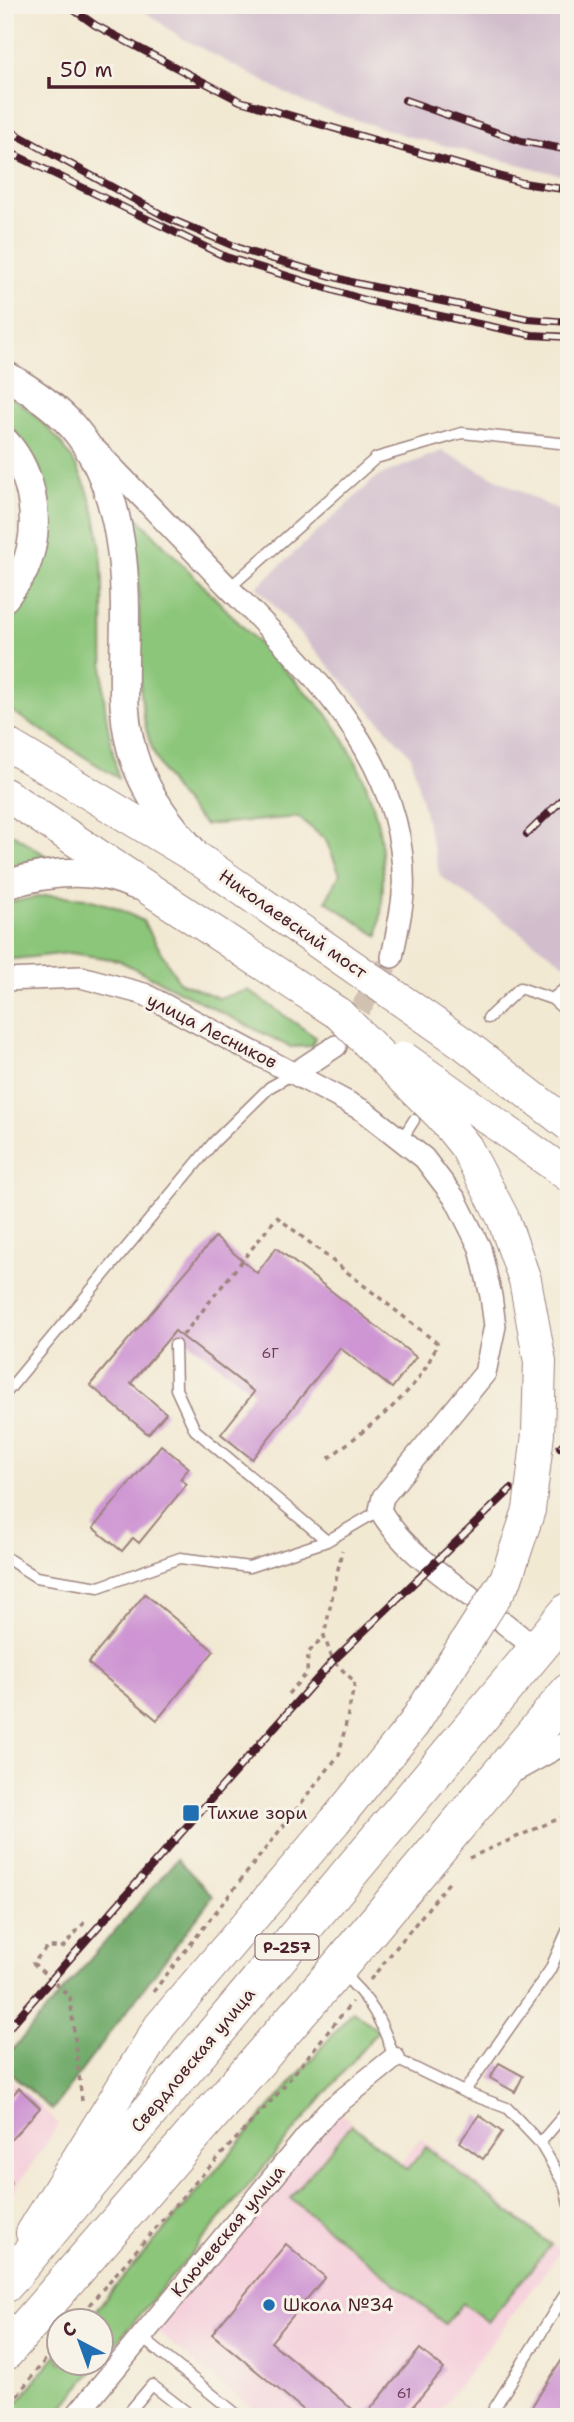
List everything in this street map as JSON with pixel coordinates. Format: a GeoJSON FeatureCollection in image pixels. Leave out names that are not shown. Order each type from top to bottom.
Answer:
{"type":"FeatureCollection","features":[{"type":"Feature","properties":{"kind":"highway","name":"Свердловская улица"},"geometry":{"type":"LineString","coordinates":[[5,2284],[569,1611]]}},
{"type":"Feature","properties":{"kind":"highway","name":"Р-257"},"geometry":{"type":"LineString","coordinates":[[5,2352],[349,1979],[492,1783],[569,1692]]}},
{"type":"Feature","properties":{"kind":"main road"},"geometry":{"type":"LineString","coordinates":[[5,376],[32,391],[73,426],[100,469],[111,501],[125,612],[121,677],[136,764],[156,808],[200,860]]}},
{"type":"Feature","properties":{"kind":"main road"},"geometry":{"type":"LineString","coordinates":[[5,442],[21,466],[33,499],[33,521],[24,570],[5,597]]}},
{"type":"Feature","properties":{"kind":"main road","name":"Николаевский мост"},"geometry":{"type":"LineString","coordinates":[[5,743],[200,860],[464,1044],[569,1125]]}},
{"type":"Feature","properties":{"kind":"main road"},"geometry":{"type":"LineString","coordinates":[[5,794],[340,1014],[569,1176]]}},
{"type":"Feature","properties":{"kind":"main road"},"geometry":{"type":"LineString","coordinates":[[5,885],[63,870],[118,877],[170,900]]}},
{"type":"Feature","properties":{"kind":"main road"},"geometry":{"type":"LineString","coordinates":[[5,2276],[160,2026],[335,1821],[413,1724],[506,1579],[529,1510],[538,1434],[540,1362],[525,1280],[503,1218],[466,1147],[441,1116],[340,1014]]}},
{"type":"Feature","properties":{"kind":"street"},"geometry":{"type":"LineString","coordinates":[[73,426],[302,662],[358,732],[393,814],[401,860],[403,894],[392,957]]}},
{"type":"Feature","properties":{"kind":"street","name":"улица Лесников"},"geometry":{"type":"LineString","coordinates":[[5,980],[81,977],[144,995],[364,1111],[424,1158],[456,1200],[480,1248],[495,1326],[485,1373],[383,1497],[380,1510]]}},
{"type":"Feature","properties":{"kind":"street"},"geometry":{"type":"LineString","coordinates":[[295,1073],[336,1046]]}},
{"type":"Feature","properties":{"kind":"street"},"geometry":{"type":"LineString","coordinates":[[380,1510],[389,1525],[429,1565],[471,1597]]}},
{"type":"Feature","properties":{"kind":"street"},"geometry":{"type":"LineString","coordinates":[[504,1623],[536,1650]]}},
{"type":"Feature","properties":{"kind":"street"},"geometry":{"type":"LineString","coordinates":[[492,1783],[569,1741]]}},
{"type":"Feature","properties":{"kind":"street","name":"Ключевская улица"},"geometry":{"type":"LineString","coordinates":[[75,2417],[327,2112],[394,2058]]}},
{"type":"Feature","properties":{"kind":"lane"},"geometry":{"type":"LineString","coordinates":[[229,588],[376,457],[462,433],[569,443]]}},
{"type":"Feature","properties":{"kind":"lane"},"geometry":{"type":"LineString","coordinates":[[552,999],[569,985]]}},
{"type":"Feature","properties":{"kind":"lane"},"geometry":{"type":"LineString","coordinates":[[488,1018],[520,988],[552,999],[569,1014]]}},
{"type":"Feature","properties":{"kind":"lane"},"geometry":{"type":"LineString","coordinates":[[5,1394],[214,1142],[270,1087],[295,1073]]}},
{"type":"Feature","properties":{"kind":"lane"},"geometry":{"type":"LineString","coordinates":[[402,1139],[414,1120]]}},
{"type":"Feature","properties":{"kind":"lane"},"geometry":{"type":"LineString","coordinates":[[175,1345],[176,1389],[195,1430],[327,1541]]}},
{"type":"Feature","properties":{"kind":"lane"},"geometry":{"type":"LineString","coordinates":[[5,1557],[36,1577],[99,1587],[180,1558],[249,1567],[327,1541],[380,1510]]}},
{"type":"Feature","properties":{"kind":"lane"},"geometry":{"type":"LineString","coordinates":[[464,2092],[550,1970],[569,1927]]}},
{"type":"Feature","properties":{"kind":"lane"},"geometry":{"type":"LineString","coordinates":[[349,1979],[383,2024],[394,2058],[464,2092],[507,2108],[540,2143],[565,2186],[569,2205]]}},
{"type":"Feature","properties":{"kind":"lane"},"geometry":{"type":"LineString","coordinates":[[540,2143],[569,2109]]}},
{"type":"Feature","properties":{"kind":"lane"},"geometry":{"type":"LineString","coordinates":[[489,2417],[569,2288]]}},
{"type":"Feature","properties":{"kind":"lane"},"geometry":{"type":"LineString","coordinates":[[140,2336],[240,2417]]}},
{"type":"Feature","properties":{"kind":"lane"},"geometry":{"type":"LineString","coordinates":[[125,2417],[152,2385],[193,2417]]}},
{"type":"Feature","properties":{"kind":"path"},"geometry":{"type":"LineString","coordinates":[[175,1345],[277,1217],[437,1343],[430,1362],[400,1400],[328,1460]]}},
{"type":"Feature","properties":{"kind":"path"},"geometry":{"type":"LineString","coordinates":[[288,1694],[307,1673],[308,1653],[324,1636],[346,1531]]}},
{"type":"Feature","properties":{"kind":"path"},"geometry":{"type":"LineString","coordinates":[[150,1996],[339,1755],[355,1682],[333,1661],[324,1636]]}},
{"type":"Feature","properties":{"kind":"path"},"geometry":{"type":"LineString","coordinates":[[461,1867],[470,1857],[569,1814]]}},
{"type":"Feature","properties":{"kind":"path"},"geometry":{"type":"LineString","coordinates":[[88,2306],[191,2187],[275,2097],[349,1979],[453,1877]]}},
{"type":"Feature","properties":{"kind":"path"},"geometry":{"type":"LineString","coordinates":[[85,1922],[63,1947],[47,1947],[33,1964],[71,1997],[82,2106],[89,2095]]}},
{"type":"Feature","properties":{"kind":"path"},"geometry":{"type":"LineString","coordinates":[[5,2411],[46,2359]]}},
{"type":"Feature","properties":{"kind":"shaded area"},"geometry":{"type":"Polygon","coordinates":[[[136,5],[569,5],[569,177],[407,136],[309,105],[180,37],[136,5]]]}},
{"type":"Feature","properties":{"kind":"shaded area"},"geometry":{"type":"Polygon","coordinates":[[[442,451],[569,516],[569,967],[440,876],[411,756],[257,587],[378,476],[442,451]]]}},
{"type":"Feature","properties":{"kind":"shaded area"},"geometry":{"type":"Polygon","coordinates":[[[5,2074],[59,2124],[5,2204],[5,2074]]]}},
{"type":"Feature","properties":{"kind":"shaded area"},"geometry":{"type":"Polygon","coordinates":[[[338,2111],[401,2163],[421,2138],[561,2251],[435,2417],[263,2417],[155,2331],[338,2111]]]}},
{"type":"Feature","properties":{"kind":"green space"},"geometry":{"type":"Polygon","coordinates":[[[5,392],[44,423],[70,456],[88,491],[98,527],[102,566],[105,704],[118,778],[5,707],[5,627],[27,595],[39,568],[46,545],[48,523],[43,479],[34,459],[5,420],[5,392]]]}},
{"type":"Feature","properties":{"kind":"green space"},"geometry":{"type":"Polygon","coordinates":[[[132,512],[326,713],[344,740],[369,792],[377,819],[383,875],[378,936],[326,901],[340,874],[326,840],[298,817],[205,825],[181,799],[164,774],[145,725],[132,512]]]}},
{"type":"Feature","properties":{"kind":"green space"},"geometry":{"type":"Polygon","coordinates":[[[5,829],[51,859],[5,866],[5,829]]]}},
{"type":"Feature","properties":{"kind":"green space"},"geometry":{"type":"Polygon","coordinates":[[[50,895],[85,898],[115,907],[143,921],[179,982],[219,998],[248,990],[315,1037],[312,1046],[290,1047],[118,960],[70,953],[5,960],[5,903],[50,895]]]}},
{"type":"Feature","properties":{"kind":"green space"},"geometry":{"type":"Polygon","coordinates":[[[177,1859],[213,1896],[52,2110],[5,2068],[5,2058],[177,1859]]]}},
{"type":"Feature","properties":{"kind":"green space"},"geometry":{"type":"Polygon","coordinates":[[[353,2011],[378,2031],[116,2343],[116,2306],[99,2306],[353,2011]]]}},
{"type":"Feature","properties":{"kind":"green space"},"geometry":{"type":"Polygon","coordinates":[[[352,2124],[407,2170],[426,2147],[551,2245],[488,2322],[463,2303],[445,2324],[290,2198],[352,2124]]]}},
{"type":"Feature","properties":{"kind":"green space"},"geometry":{"type":"Polygon","coordinates":[[[46,2368],[46,2376],[88,2376],[55,2417],[5,2417],[46,2368]]]}},
{"type":"Feature","properties":{"kind":"building"},"geometry":{"type":"Polygon","coordinates":[[[215,1237],[257,1273],[276,1248],[416,1357],[392,1388],[340,1348],[252,1459],[221,1434],[254,1392],[175,1331],[131,1383],[166,1413],[148,1434],[90,1385],[215,1237]]]}},
{"type":"Feature","properties":{"kind":"building"},"geometry":{"type":"Polygon","coordinates":[[[161,1445],[189,1468],[180,1479],[187,1484],[139,1543],[133,1538],[122,1551],[93,1528],[161,1445]]]}},
{"type":"Feature","properties":{"kind":"building"},"geometry":{"type":"Polygon","coordinates":[[[145,1594],[214,1651],[157,1720],[88,1663],[145,1594]]]}},
{"type":"Feature","properties":{"kind":"building"},"geometry":{"type":"Polygon","coordinates":[[[499,2063],[523,2076],[515,2092],[490,2078],[499,2063]]]}},
{"type":"Feature","properties":{"kind":"building"},"geometry":{"type":"Polygon","coordinates":[[[19,2088],[40,2108],[5,2146],[5,2104],[19,2088]]]}},
{"type":"Feature","properties":{"kind":"building"},"geometry":{"type":"Polygon","coordinates":[[[479,2115],[502,2132],[483,2159],[460,2142],[479,2115]]]}},
{"type":"Feature","properties":{"kind":"building","name":"Школа №34"},"geometry":{"type":"Polygon","coordinates":[[[286,2244],[325,2277],[271,2342],[362,2417],[312,2417],[212,2334],[286,2244]]]}},
{"type":"Feature","properties":{"kind":"building","name":"Школа №34"},"geometry":{"type":"Polygon","coordinates":[[[420,2349],[444,2369],[404,2417],[364,2417],[420,2349]]]}},
{"type":"Feature","properties":{"kind":"building"},"geometry":{"type":"Polygon","coordinates":[[[569,2349],[569,2417],[525,2417],[569,2349]]]}},
{"type":"Feature","properties":{"kind":"tunnel"},"geometry":{"type":"LineString","coordinates":[[344,1036],[392,957]]}},
{"type":"Feature","properties":{"kind":"railway"},"geometry":{"type":"LineString","coordinates":[[67,5],[95,25],[240,101],[523,183],[569,190]]}},
{"type":"Feature","properties":{"kind":"railway"},"geometry":{"type":"LineString","coordinates":[[405,100],[521,141],[569,150]]}},
{"type":"Feature","properties":{"kind":"railway"},"geometry":{"type":"LineString","coordinates":[[5,128],[168,218],[246,251],[355,283],[528,319],[569,322]]}},
{"type":"Feature","properties":{"kind":"railway"},"geometry":{"type":"LineString","coordinates":[[5,150],[226,257],[368,301],[532,335],[569,337]]}},
{"type":"Feature","properties":{"kind":"railway"},"geometry":{"type":"LineString","coordinates":[[527,834],[569,793]]}},
{"type":"Feature","properties":{"kind":"railway"},"geometry":{"type":"LineString","coordinates":[[560,1447],[569,1439]]}},
{"type":"Feature","properties":{"kind":"railway"},"geometry":{"type":"LineString","coordinates":[[5,2032],[333,1661],[511,1489]]}},
{"type":"Feature","properties":{"kind":"place","name":"Тихие зори"},"geometry":{"type":"Point","coordinates":[191,1813]}},
{"type":"Feature","properties":{"kind":"place","name":"Школа №34"},"geometry":{"type":"Point","coordinates":[269,2305]}}]}
